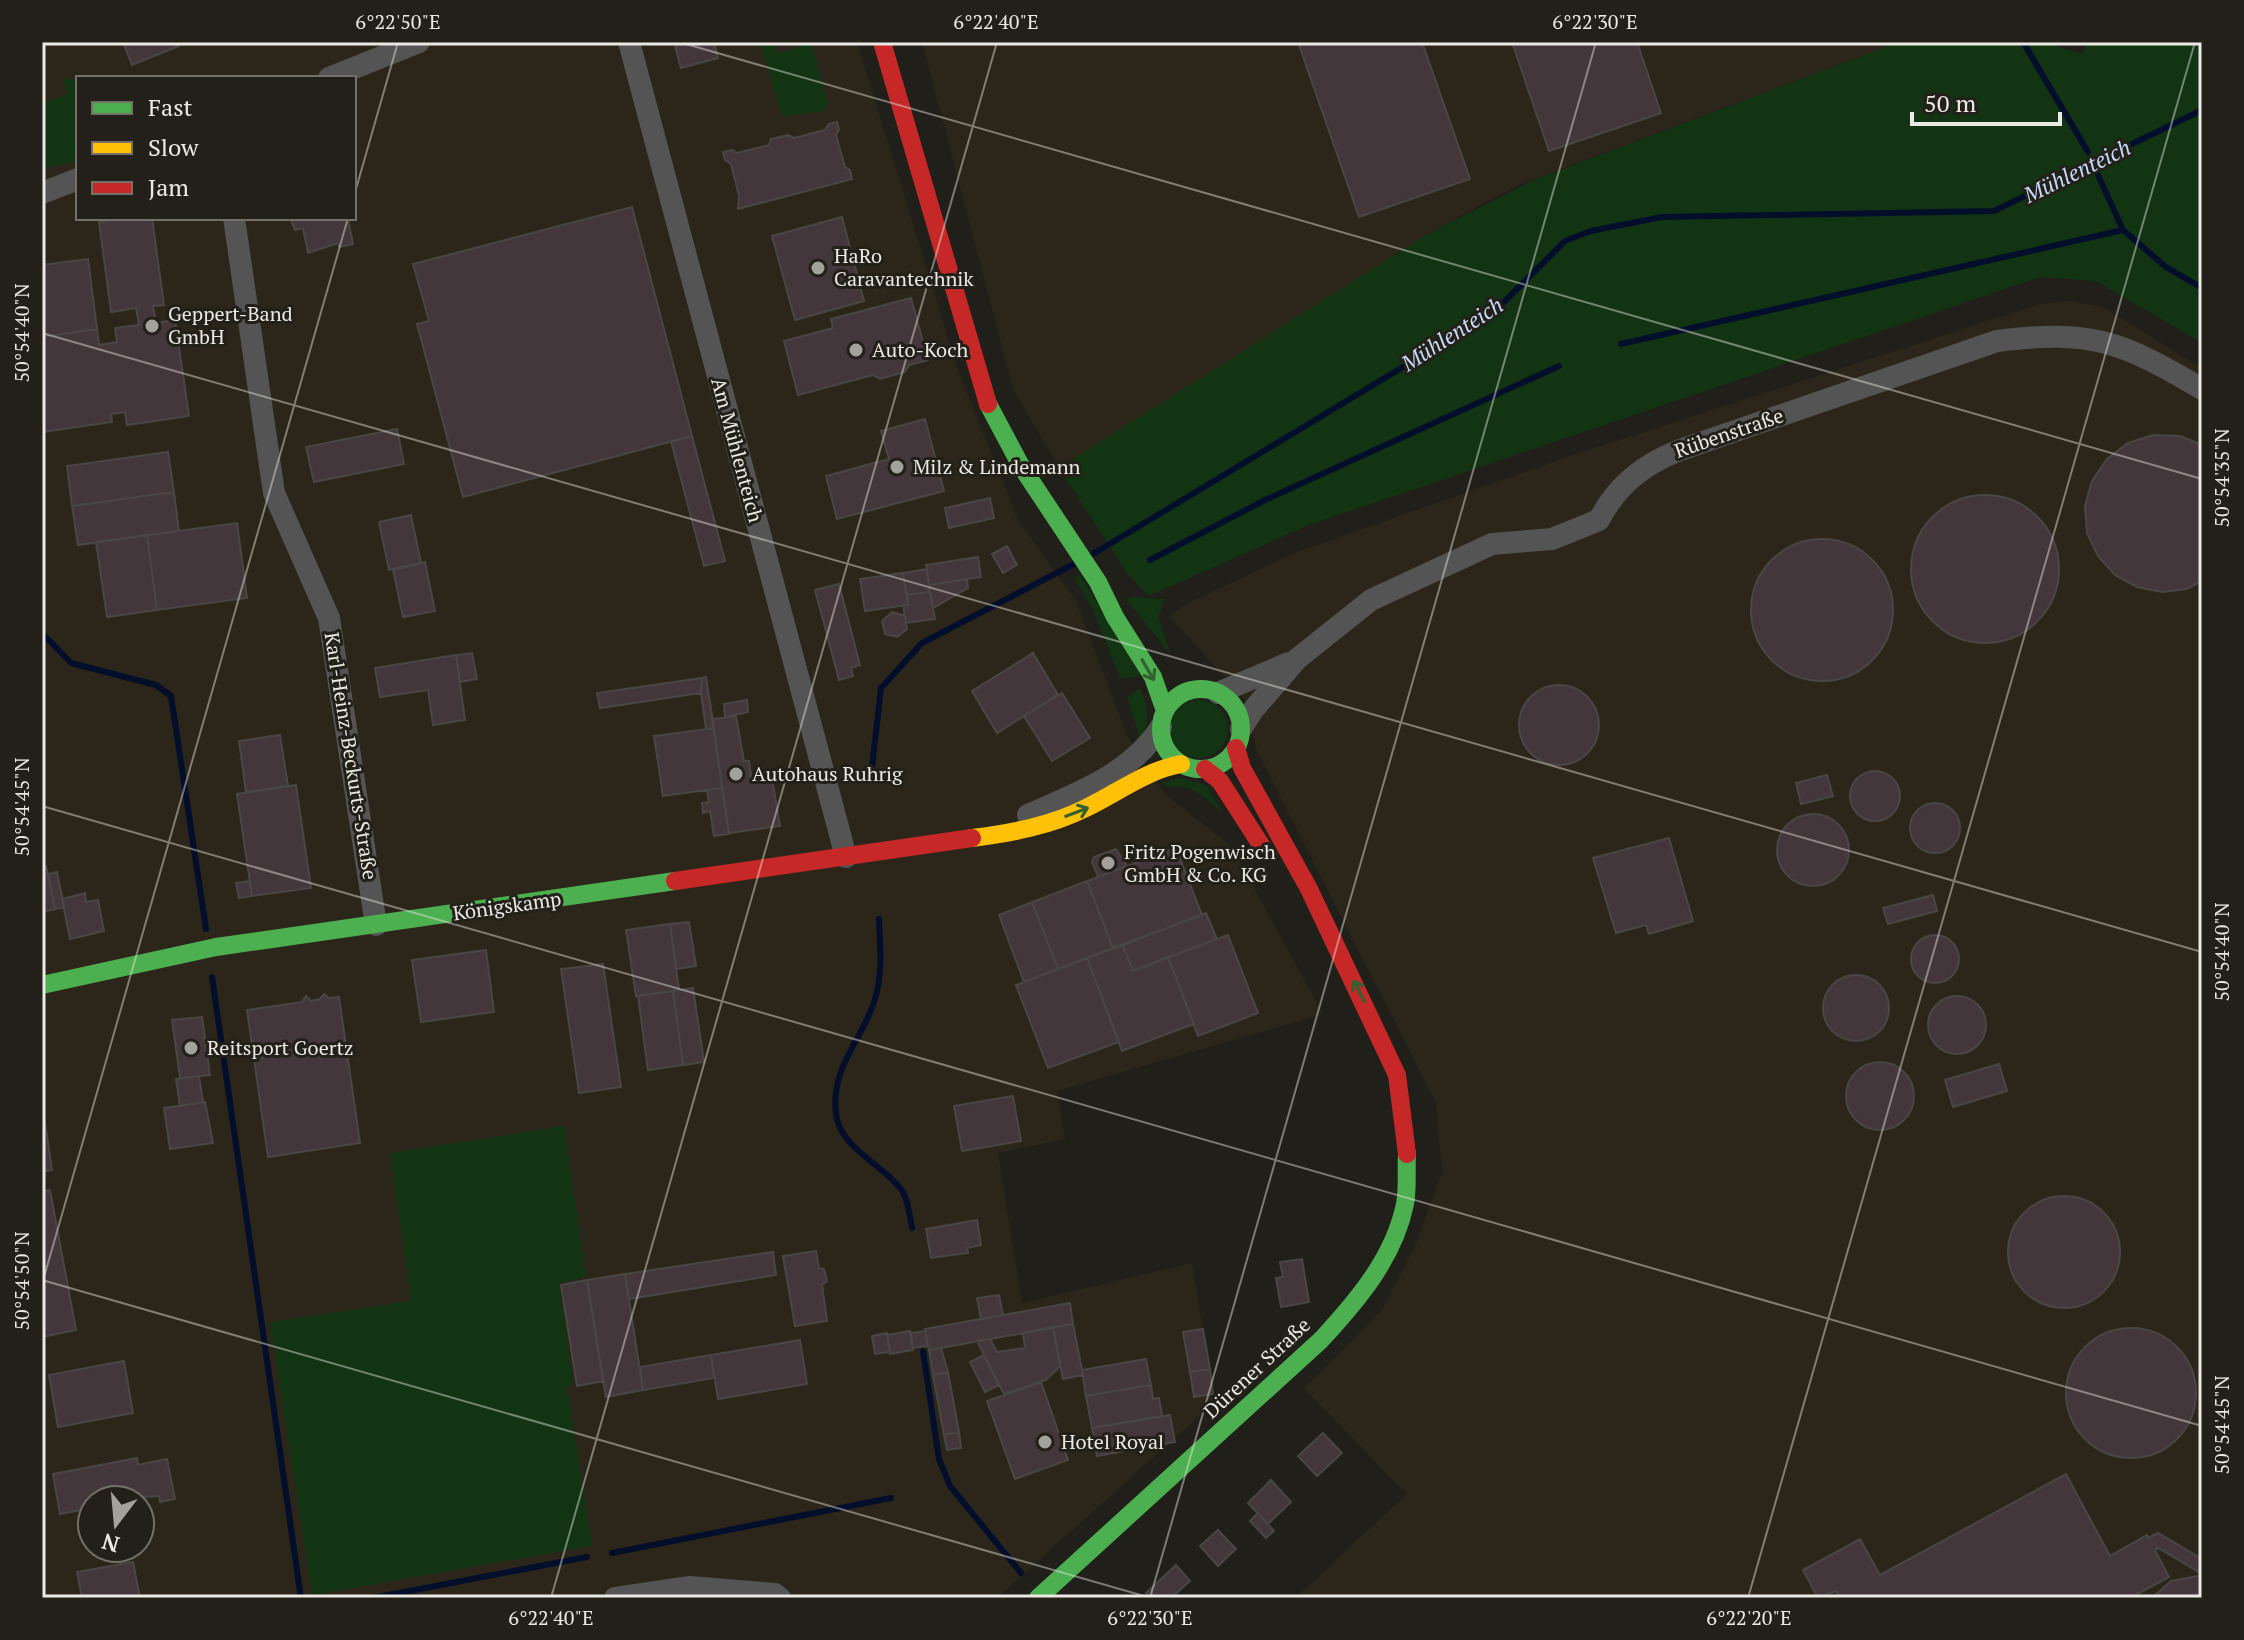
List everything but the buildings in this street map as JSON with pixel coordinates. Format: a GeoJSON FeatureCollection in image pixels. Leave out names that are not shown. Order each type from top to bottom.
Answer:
{"type":"FeatureCollection","features":[{"type":"Feature","properties":{"kind":"main road"},"geometry":{"type":"LineString","coordinates":[[882,42],[989,408],[1021,466],[1095,577],[1115,617],[1153,677],[1170,754],[1181,764],[1205,769],[1217,766],[1239,738],[1235,708],[1218,693],[1181,677],[1095,577]]}},
{"type":"Feature","properties":{"kind":"main road"},"geometry":{"type":"LineString","coordinates":[[1163,719],[1177,697],[1181,677]]}},
{"type":"Feature","properties":{"kind":"main road","name":"Dürener Straße"},"geometry":{"type":"LineString","coordinates":[[1038,1598],[1321,1340],[1364,1293],[1396,1234],[1405,1202],[1408,1168],[1397,1075],[1309,889],[1242,768],[1239,738]]}},
{"type":"Feature","properties":{"kind":"main road","name":"Königskamp"},"geometry":{"type":"LineString","coordinates":[[42,985],[216,947],[1023,831],[1083,810],[1164,767],[1181,764]]}},
{"type":"Feature","properties":{"kind":"main road"},"geometry":{"type":"LineString","coordinates":[[1205,769],[1220,781],[1248,820],[1269,858]]}},
{"type":"Feature","properties":{"kind":"main road","name":"Dürener Straße"},"geometry":{"type":"LineString","coordinates":[[1297,910],[1404,1117]]}},
{"type":"Feature","properties":{"kind":"street"},"geometry":{"type":"LineString","coordinates":[[334,76],[419,42]]}},
{"type":"Feature","properties":{"kind":"street","name":"Am Mühlenteich"},"geometry":{"type":"LineString","coordinates":[[629,42],[846,857]]}},
{"type":"Feature","properties":{"kind":"street"},"geometry":{"type":"LineString","coordinates":[[42,193],[76,180]]}},
{"type":"Feature","properties":{"kind":"street","name":"Karl-Heinz-Beckurts-Straße"},"geometry":{"type":"LineString","coordinates":[[234,220],[274,493],[329,618],[376,925]]}},
{"type":"Feature","properties":{"kind":"street","name":"Rübenstraße"},"geometry":{"type":"LineString","coordinates":[[1239,738],[1253,710],[1297,659],[1371,600],[1421,574],[1492,544],[1552,539],[1599,520],[1612,494],[1656,460],[1997,341],[2042,335],[2087,336],[2126,348],[2202,389]]}},
{"type":"Feature","properties":{"kind":"street","name":"Rübenstraße"},"geometry":{"type":"LineString","coordinates":[[1218,693],[1297,659]]}},
{"type":"Feature","properties":{"kind":"street","name":"Königskamp"},"geometry":{"type":"LineString","coordinates":[[975,840],[1107,777],[1148,747],[1163,719]]}},
{"type":"Feature","properties":{"kind":"street"},"geometry":{"type":"LineString","coordinates":[[615,1598],[690,1587],[775,1594],[780,1598]]}},
{"type":"Feature","properties":{"kind":"shaded area"},"geometry":{"type":"Polygon","coordinates":[[[42,42],[857,42],[959,373],[1018,520],[1076,601],[1127,735],[1165,794],[1231,846],[1323,1014],[1057,1091],[1065,1139],[998,1153],[1022,1303],[1192,1263],[1215,1402],[997,1598],[42,1598],[42,42]]]}},
{"type":"Feature","properties":{"kind":"shaded area"},"geometry":{"type":"Polygon","coordinates":[[[922,42],[1899,42],[1519,185],[1426,235],[1059,468],[1013,389],[922,42]]]}},
{"type":"Feature","properties":{"kind":"shaded area"},"geometry":{"type":"Polygon","coordinates":[[[2069,301],[2103,307],[2202,368],[2202,1598],[1295,1598],[1407,1494],[1304,1389],[1382,1310],[1416,1244],[1442,1172],[1436,1103],[1256,749],[1245,700],[1170,617],[1184,605],[1294,553],[1573,455],[2040,304],[2069,301]]]}},
{"type":"Feature","properties":{"kind":"green space"},"geometry":{"type":"Polygon","coordinates":[[[760,42],[773,42],[778,53],[799,47],[799,42],[811,42],[828,104],[824,111],[782,117],[760,42]]]}},
{"type":"Feature","properties":{"kind":"green space"},"geometry":{"type":"Polygon","coordinates":[[[1899,42],[2043,42],[2082,54],[2087,42],[2202,42],[2202,343],[2096,281],[2041,277],[1309,525],[1149,596],[1127,573],[1059,468],[1426,235],[1534,180],[1899,42]]]}},
{"type":"Feature","properties":{"kind":"green space"},"geometry":{"type":"Polygon","coordinates":[[[62,79],[76,79],[76,162],[42,168],[42,104],[68,94],[62,79]]]}},
{"type":"Feature","properties":{"kind":"green space"},"geometry":{"type":"Polygon","coordinates":[[[1080,575],[1141,676],[1121,679],[1092,608],[1075,579],[1080,575]]]}},
{"type":"Feature","properties":{"kind":"green space"},"geometry":{"type":"Polygon","coordinates":[[[1126,599],[1165,599],[1158,617],[1171,655],[1126,599]]]}},
{"type":"Feature","properties":{"kind":"green space"},"geometry":{"type":"Polygon","coordinates":[[[1140,688],[1147,717],[1136,745],[1138,732],[1127,697],[1140,688]]]}},
{"type":"Feature","properties":{"kind":"green space"},"geometry":{"type":"Polygon","coordinates":[[[1199,700],[1220,708],[1228,729],[1220,750],[1199,758],[1178,750],[1170,729],[1178,708],[1199,700]]]}},
{"type":"Feature","properties":{"kind":"green space"},"geometry":{"type":"Polygon","coordinates":[[[1182,778],[1206,785],[1222,812],[1197,792],[1183,787],[1167,787],[1162,782],[1182,778]]]}},
{"type":"Feature","properties":{"kind":"green space"},"geometry":{"type":"Polygon","coordinates":[[[564,1126],[586,1277],[559,1283],[573,1384],[567,1386],[592,1546],[312,1595],[270,1322],[411,1301],[390,1153],[564,1126]]]}},
{"type":"Feature","properties":{"kind":"waterway"},"geometry":{"type":"LineString","coordinates":[[2023,42],[2088,152]]}},
{"type":"Feature","properties":{"kind":"waterway","name":"Mühlenteich"},"geometry":{"type":"LineString","coordinates":[[1093,554],[1494,312],[1565,241],[1591,231],[1662,217],[1994,211],[2202,110]]}},
{"type":"Feature","properties":{"kind":"waterway"},"geometry":{"type":"LineString","coordinates":[[2098,175],[2123,230],[2166,267],[2202,288]]}},
{"type":"Feature","properties":{"kind":"waterway"},"geometry":{"type":"LineString","coordinates":[[1621,344],[2123,230]]}},
{"type":"Feature","properties":{"kind":"waterway"},"geometry":{"type":"LineString","coordinates":[[1150,560],[1265,500],[1559,366]]}},
{"type":"Feature","properties":{"kind":"waterway","name":"Mühlenteich"},"geometry":{"type":"LineString","coordinates":[[871,776],[881,688],[922,643],[1076,563]]}},
{"type":"Feature","properties":{"kind":"waterway"},"geometry":{"type":"LineString","coordinates":[[42,633],[71,663],[156,685],[171,696],[206,929]]}},
{"type":"Feature","properties":{"kind":"waterway","name":"Mühlenteich"},"geometry":{"type":"LineString","coordinates":[[879,919],[878,989],[838,1081],[836,1114],[839,1126],[854,1147],[903,1192],[912,1228]]}},
{"type":"Feature","properties":{"kind":"waterway"},"geometry":{"type":"LineString","coordinates":[[212,977],[301,1598]]}},
{"type":"Feature","properties":{"kind":"waterway","name":"Mühlenteich"},"geometry":{"type":"LineString","coordinates":[[923,1351],[939,1459],[950,1486],[1021,1573]]}},
{"type":"Feature","properties":{"kind":"waterway"},"geometry":{"type":"LineString","coordinates":[[612,1553],[891,1498]]}},
{"type":"Feature","properties":{"kind":"waterway"},"geometry":{"type":"LineString","coordinates":[[373,1598],[587,1557]]}},
{"type":"Feature","properties":{"kind":"traffic: fast"},"geometry":{"type":"LineString","coordinates":[[988,404],[1021,466],[1098,582],[1115,617],[1153,677],[1165,711]]}},
{"type":"Feature","properties":{"kind":"traffic: fast"},"geometry":{"type":"LineString","coordinates":[[1201,689],[1216,692],[1229,701],[1238,714],[1241,729],[1238,744],[1229,757],[1216,766],[1201,769],[1186,766],[1173,757],[1164,744],[1161,729],[1164,714],[1173,701],[1186,692],[1201,689]]}},
{"type":"Feature","properties":{"kind":"traffic: fast"},"geometry":{"type":"LineString","coordinates":[[42,985],[216,947],[675,881]]}},
{"type":"Feature","properties":{"kind":"traffic: fast"},"geometry":{"type":"LineString","coordinates":[[1038,1598],[1321,1340],[1348,1310],[1383,1260],[1400,1224],[1406,1198],[1407,1154]]}},
{"type":"Feature","properties":{"kind":"traffic: slow"},"geometry":{"type":"LineString","coordinates":[[972,838],[1058,820],[1144,777],[1181,764]]}},
{"type":"Feature","properties":{"kind":"traffic: jam"},"geometry":{"type":"LineString","coordinates":[[882,42],[988,404]]}},
{"type":"Feature","properties":{"kind":"traffic: jam"},"geometry":{"type":"LineString","coordinates":[[1236,748],[1242,768],[1309,889],[1397,1075],[1407,1154]]}},
{"type":"Feature","properties":{"kind":"traffic: jam"},"geometry":{"type":"LineString","coordinates":[[1205,769],[1220,781],[1261,845]]}},
{"type":"Feature","properties":{"kind":"traffic: jam"},"geometry":{"type":"LineString","coordinates":[[675,881],[972,838]]}},
{"type":"Feature","properties":{"kind":"place","name":"HaRo Caravantechnik"},"geometry":{"type":"Point","coordinates":[818,268]}},
{"type":"Feature","properties":{"kind":"place","name":"Geppert-Band GmbH"},"geometry":{"type":"Point","coordinates":[152,326]}},
{"type":"Feature","properties":{"kind":"place","name":"Auto-Koch"},"geometry":{"type":"Point","coordinates":[856,350]}},
{"type":"Feature","properties":{"kind":"place","name":"Milz & Lindemann"},"geometry":{"type":"Point","coordinates":[897,467]}},
{"type":"Feature","properties":{"kind":"place","name":"Autohaus Ruhrig"},"geometry":{"type":"Point","coordinates":[736,774]}},
{"type":"Feature","properties":{"kind":"place","name":"Fritz Pogenwisch GmbH & Co. KG"},"geometry":{"type":"Point","coordinates":[1108,863]}},
{"type":"Feature","properties":{"kind":"place","name":"Reitsport Goertz"},"geometry":{"type":"Point","coordinates":[191,1048]}},
{"type":"Feature","properties":{"kind":"place","name":"Hotel Royal"},"geometry":{"type":"Point","coordinates":[1045,1442]}}]}
